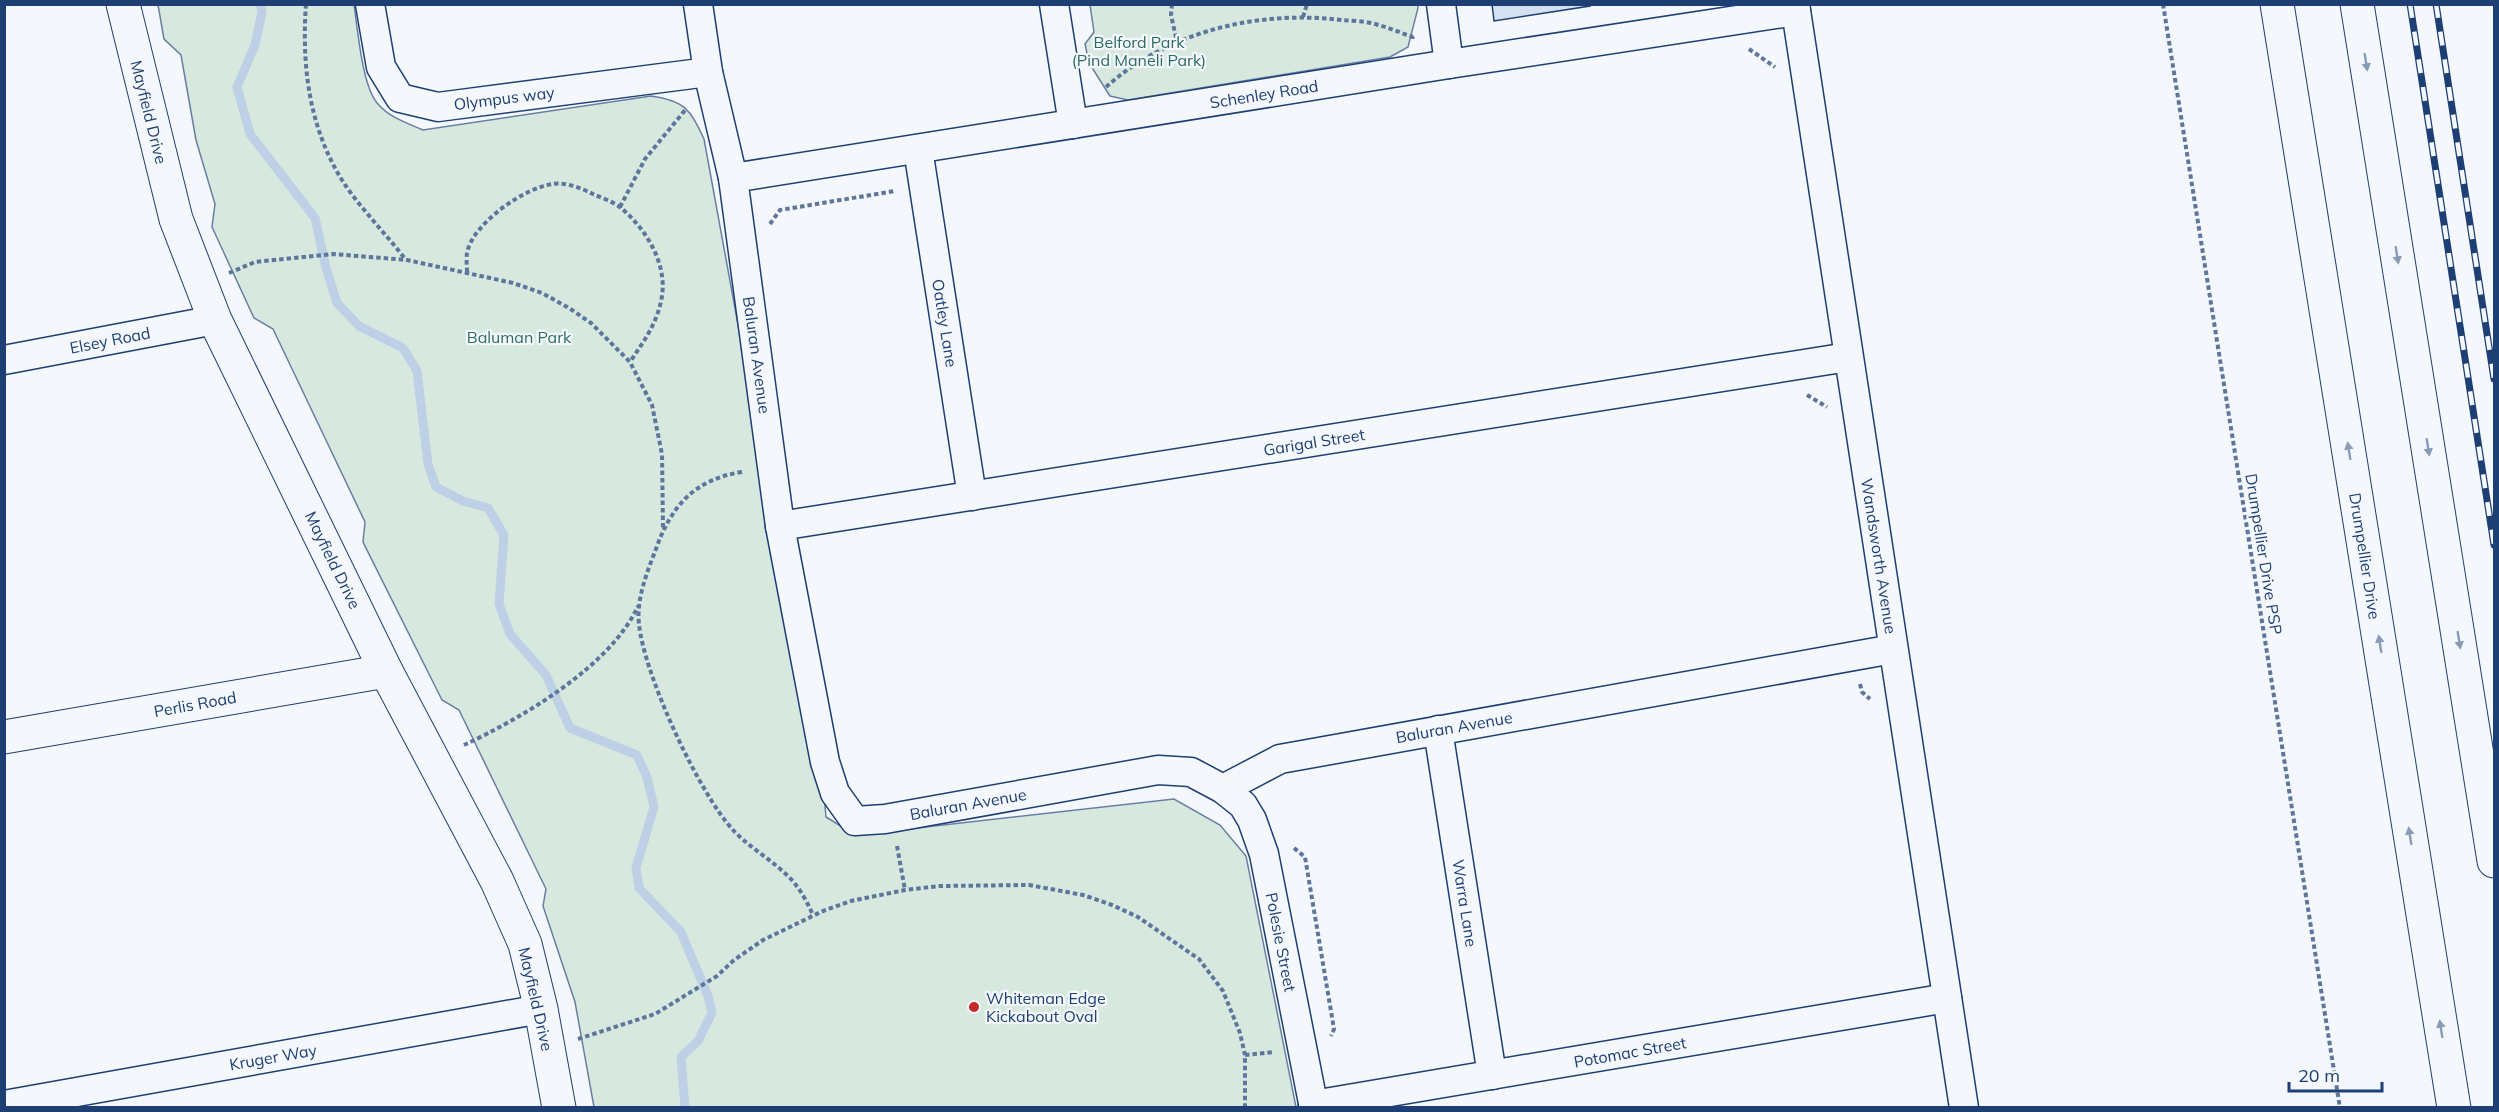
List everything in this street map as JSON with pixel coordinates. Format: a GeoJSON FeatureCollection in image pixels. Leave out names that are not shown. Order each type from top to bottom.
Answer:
{"type":"FeatureCollection","features":[{"type":"Feature","properties":{"kind":"main road","name":"Mayfield Drive"},"geometry":{"type":"LineString","coordinates":[[123,4],[176,219],[215,320],[386,671],[497,881],[525,944],[541,1009],[559,1107]]}},
{"type":"Feature","properties":{"kind":"main road","name":"Drumpellier Drive"},"geometry":{"type":"LineString","coordinates":[[2277,4],[2454,1107]]}},
{"type":"Feature","properties":{"kind":"main road"},"geometry":{"type":"LineString","coordinates":[[2357,4],[2494,861]]}},
{"type":"Feature","properties":{"kind":"main road","name":"Perlis Road"},"geometry":{"type":"LineString","coordinates":[[4,736],[386,671]]}},
{"type":"Feature","properties":{"kind":"street","name":"Olympus way"},"geometry":{"type":"LineString","coordinates":[[370,4],[381,67],[400,98],[438,107],[708,72]]}},
{"type":"Feature","properties":{"kind":"street","name":"Baluran Avenue"},"geometry":{"type":"LineString","coordinates":[[698,4],[708,72],[733,178],[780,526],[825,762],[835,793],[855,821],[885,819],[1158,771],[1191,772],[1223,789],[1280,759],[1893,649]]}},
{"type":"Feature","properties":{"kind":"street"},"geometry":{"type":"LineString","coordinates":[[1054,4],[1073,124]]}},
{"type":"Feature","properties":{"kind":"street"},"geometry":{"type":"LineString","coordinates":[[1441,4],[1449,64]]}},
{"type":"Feature","properties":{"kind":"street","name":"Schenley Road"},"geometry":{"type":"LineString","coordinates":[[733,178],[1795,8]]}},
{"type":"Feature","properties":{"kind":"street","name":"Wandsworth Avenue"},"geometry":{"type":"LineString","coordinates":[[1795,8],[1964,1107]]}},
{"type":"Feature","properties":{"kind":"street","name":"Oatley Lane"},"geometry":{"type":"LineString","coordinates":[[918,149],[972,496]]}},
{"type":"Feature","properties":{"kind":"street","name":"Elsey Road"},"geometry":{"type":"LineString","coordinates":[[4,360],[215,320]]}},
{"type":"Feature","properties":{"kind":"street","name":"Garigal Street"},"geometry":{"type":"LineString","coordinates":[[780,526],[1848,357]]}},
{"type":"Feature","properties":{"kind":"street","name":"Warra Lane"},"geometry":{"type":"LineString","coordinates":[[1438,730],[1492,1075]]}},
{"type":"Feature","properties":{"kind":"street","name":"Polesie Street"},"geometry":{"type":"LineString","coordinates":[[1223,789],[1243,804],[1252,820],[1264,854],[1314,1106]]}},
{"type":"Feature","properties":{"kind":"street","name":"Potomac Street"},"geometry":{"type":"LineString","coordinates":[[1314,1106],[1947,998]]}},
{"type":"Feature","properties":{"kind":"street","name":"Kruger Way"},"geometry":{"type":"LineString","coordinates":[[4,1105],[541,1009]]}},
{"type":"Feature","properties":{"kind":"path"},"geometry":{"type":"LineString","coordinates":[[306,4],[304,45],[308,90],[321,137],[330,159],[354,196],[407,260]]}},
{"type":"Feature","properties":{"kind":"path"},"geometry":{"type":"LineString","coordinates":[[1172,4],[1177,42]]}},
{"type":"Feature","properties":{"kind":"path"},"geometry":{"type":"LineString","coordinates":[[1303,17],[1307,4]]}},
{"type":"Feature","properties":{"kind":"path","name":"Drumpellier Drive PSP"},"geometry":{"type":"LineString","coordinates":[[2163,4],[2340,1107]]}},
{"type":"Feature","properties":{"kind":"path"},"geometry":{"type":"LineString","coordinates":[[1096,83],[1103,89],[1118,76],[1177,42],[1214,29],[1254,21],[1303,17],[1377,24],[1413,37]]}},
{"type":"Feature","properties":{"kind":"path"},"geometry":{"type":"LineString","coordinates":[[1741,44],[1784,74]]}},
{"type":"Feature","properties":{"kind":"path"},"geometry":{"type":"LineString","coordinates":[[620,207],[645,159],[686,110]]}},
{"type":"Feature","properties":{"kind":"path"},"geometry":{"type":"LineString","coordinates":[[467,272],[467,252],[475,236],[488,220],[506,205],[529,192],[553,184],[579,187],[620,207],[632,219],[654,250],[662,274],[662,295],[657,316],[649,334],[630,362]]}},
{"type":"Feature","properties":{"kind":"path"},"geometry":{"type":"LineString","coordinates":[[766,230],[780,210],[895,191],[906,201],[926,198]]}},
{"type":"Feature","properties":{"kind":"path"},"geometry":{"type":"LineString","coordinates":[[223,276],[255,262],[333,254],[407,260],[513,282],[542,292],[591,323],[630,362],[652,405],[658,427],[662,454],[663,528]]}},
{"type":"Feature","properties":{"kind":"path"},"geometry":{"type":"LineString","coordinates":[[1791,366],[1795,390],[1816,399],[1831,410]]}},
{"type":"Feature","properties":{"kind":"path"},"geometry":{"type":"LineString","coordinates":[[464,745],[502,727],[561,688],[620,638],[639,604],[663,528],[678,506],[695,489],[711,479],[749,471]]}},
{"type":"Feature","properties":{"kind":"path"},"geometry":{"type":"LineString","coordinates":[[639,604],[639,624],[653,676],[698,778],[732,829],[789,877],[802,893],[813,915]]}},
{"type":"Feature","properties":{"kind":"path"},"geometry":{"type":"LineString","coordinates":[[1857,655],[1862,692],[1876,703]]}},
{"type":"Feature","properties":{"kind":"path"},"geometry":{"type":"LineString","coordinates":[[1849,684],[1860,684]]}},
{"type":"Feature","properties":{"kind":"path"},"geometry":{"type":"LineString","coordinates":[[896,837],[905,890]]}},
{"type":"Feature","properties":{"kind":"path"},"geometry":{"type":"LineString","coordinates":[[1292,844],[1296,852],[1305,857],[1315,914],[1334,1029],[1326,1044]]}},
{"type":"Feature","properties":{"kind":"path"},"geometry":{"type":"LineString","coordinates":[[572,1041],[655,1014],[717,976],[734,960],[763,940],[813,915],[851,901],[905,890],[966,885],[1029,885],[1083,895],[1138,917],[1199,959],[1223,992],[1239,1033],[1245,1055],[1245,1107]]}},
{"type":"Feature","properties":{"kind":"path"},"geometry":{"type":"LineString","coordinates":[[1245,1055],[1280,1051]]}},
{"type":"Feature","properties":{"kind":"green space","name":"Baluman Park"},"geometry":{"type":"Polygon","coordinates":[[[158,5],[354,5],[364,72],[373,96],[388,113],[423,130],[651,96],[672,101],[685,108],[695,120],[704,139],[824,794],[826,817],[855,835],[1174,799],[1220,825],[1246,856],[1296,1107],[594,1107],[575,1002],[543,906],[546,889],[459,710],[442,700],[363,542],[365,522],[273,329],[254,318],[212,227],[215,204],[196,140],[181,55],[164,39],[158,5]]]}},
{"type":"Feature","properties":{"kind":"green space","name":"Belford Park (Pind Maneli Park)"},"geometry":{"type":"Polygon","coordinates":[[[1090,5],[1418,5],[1418,8],[1408,47],[1390,57],[1128,100],[1110,96],[1089,63],[1085,44],[1094,32],[1090,5]]]}},
{"type":"Feature","properties":{"kind":"building"},"geometry":{"type":"Polygon","coordinates":[[[1492,4],[1590,4],[1590,6],[1494,21],[1492,4]]]}},
{"type":"Feature","properties":{"kind":"waterway"},"geometry":{"type":"LineString","coordinates":[[260,4],[262,12],[255,45],[237,87],[250,134],[315,218],[326,268],[337,303],[359,326],[403,348],[417,371],[428,464],[436,487],[463,501],[488,508],[504,535],[499,604],[510,634],[546,675],[570,728],[637,755],[647,777],[654,807],[636,868],[639,888],[681,932],[708,996],[712,1013],[698,1041],[681,1057],[685,1108]]}},
{"type":"Feature","properties":{"kind":"railway"},"geometry":{"type":"LineString","coordinates":[[2410,4],[2494,545]]}},
{"type":"Feature","properties":{"kind":"railway"},"geometry":{"type":"LineString","coordinates":[[2436,4],[2494,379]]}},
{"type":"Feature","properties":{"kind":"place","name":"Whiteman Edge Kickabout Oval"},"geometry":{"type":"Point","coordinates":[974,1007]}}]}
